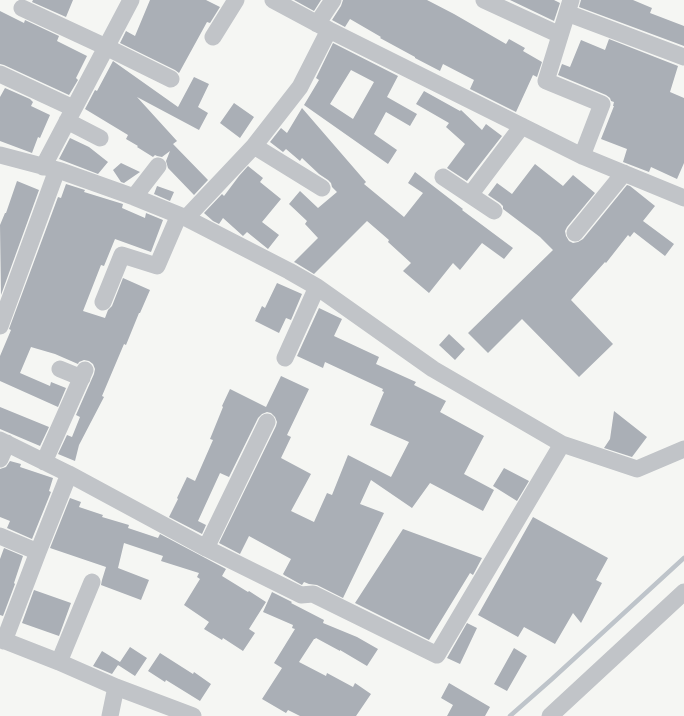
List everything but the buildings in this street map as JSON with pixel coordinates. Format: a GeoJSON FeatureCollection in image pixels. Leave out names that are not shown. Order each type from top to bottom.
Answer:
{"type":"FeatureCollection","features":[{"type":"Feature","properties":{"kind":"street"},"geometry":{"type":"LineString","coordinates":[[0,326],[50,169],[70,115],[131,0]]}},
{"type":"Feature","properties":{"kind":"street"},"geometry":{"type":"LineString","coordinates":[[213,37],[236,0]]}},
{"type":"Feature","properties":{"kind":"street"},"geometry":{"type":"LineString","coordinates":[[273,0],[323,27],[582,156],[684,198]]}},
{"type":"Feature","properties":{"kind":"street"},"geometry":{"type":"LineString","coordinates":[[103,302],[122,255],[157,266],[183,216],[254,146],[300,87],[332,0]]}},
{"type":"Feature","properties":{"kind":"street"},"geometry":{"type":"LineString","coordinates":[[484,0],[560,35]]}},
{"type":"Feature","properties":{"kind":"street"},"geometry":{"type":"LineString","coordinates":[[582,156],[602,104],[546,82],[569,6],[684,57]]}},
{"type":"Feature","properties":{"kind":"street"},"geometry":{"type":"LineString","coordinates":[[22,8],[171,79]]}},
{"type":"Feature","properties":{"kind":"street"},"geometry":{"type":"LineString","coordinates":[[0,74],[70,115],[100,138]]}},
{"type":"Feature","properties":{"kind":"street"},"geometry":{"type":"LineString","coordinates":[[470,195],[522,126]]}},
{"type":"Feature","properties":{"kind":"street"},"geometry":{"type":"LineString","coordinates":[[254,146],[322,188]]}},
{"type":"Feature","properties":{"kind":"street"},"geometry":{"type":"LineString","coordinates":[[0,155],[50,169],[134,197],[183,216],[289,271],[316,287],[433,369],[562,444],[637,469],[684,449]]}},
{"type":"Feature","properties":{"kind":"street"},"geometry":{"type":"LineString","coordinates":[[134,197],[158,166]]}},
{"type":"Feature","properties":{"kind":"street"},"geometry":{"type":"LineString","coordinates":[[575,233],[624,173]]}},
{"type":"Feature","properties":{"kind":"street"},"geometry":{"type":"LineString","coordinates":[[443,177],[494,211]]}},
{"type":"Feature","properties":{"kind":"street"},"geometry":{"type":"LineString","coordinates":[[284,358],[316,287]]}},
{"type":"Feature","properties":{"kind":"street"},"geometry":{"type":"LineString","coordinates":[[44,462],[83,374],[60,369]]}},
{"type":"Feature","properties":{"kind":"street"},"geometry":{"type":"LineString","coordinates":[[206,548],[267,422]]}},
{"type":"Feature","properties":{"kind":"street"},"geometry":{"type":"LineString","coordinates":[[0,460],[3,442],[69,474],[206,548],[301,595],[313,594],[437,655],[562,444]]}},
{"type":"Feature","properties":{"kind":"street"},"geometry":{"type":"LineString","coordinates":[[69,474],[2,640],[59,662],[116,687],[193,716]]}},
{"type":"Feature","properties":{"kind":"street"},"geometry":{"type":"LineString","coordinates":[[0,536],[38,552]]}},
{"type":"Feature","properties":{"kind":"street"},"geometry":{"type":"LineString","coordinates":[[59,662],[92,582]]}},
{"type":"Feature","properties":{"kind":"street"},"geometry":{"type":"LineString","coordinates":[[550,716],[684,592]]}},
{"type":"Feature","properties":{"kind":"street"},"geometry":{"type":"LineString","coordinates":[[110,716],[116,687]]}},
{"type":"Feature","properties":{"kind":"waterway"},"geometry":{"type":"LineString","coordinates":[[510,716],[684,558]]}}]}
